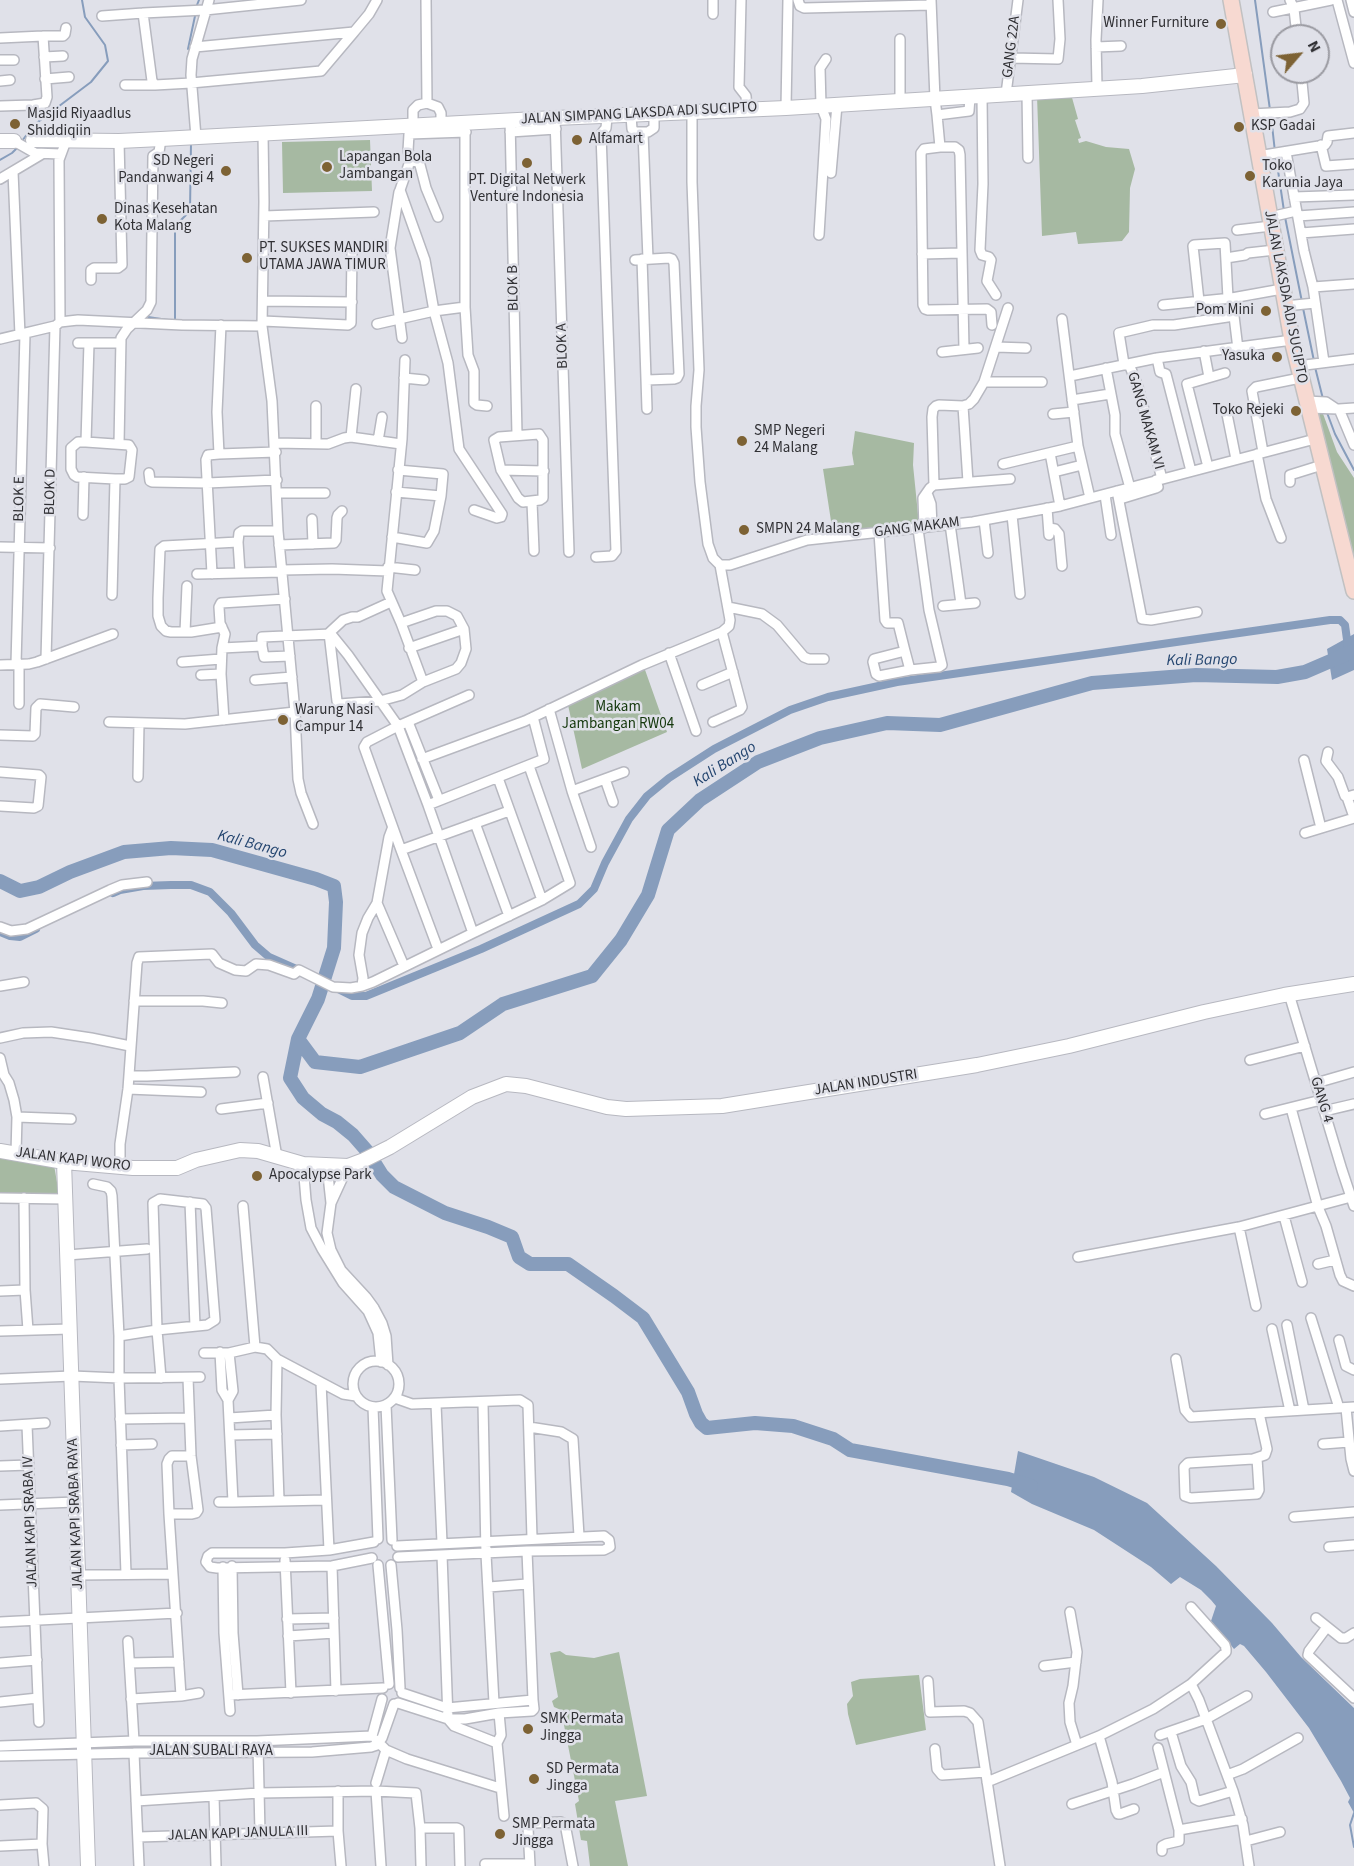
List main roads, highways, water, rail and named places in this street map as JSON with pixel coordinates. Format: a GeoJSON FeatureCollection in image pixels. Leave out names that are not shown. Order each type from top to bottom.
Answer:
{"type":"FeatureCollection","features":[{"type":"Feature","properties":{"kind":"main road","name":"JALAN LAKSDA ADI SUCIPTO"},"geometry":{"type":"LineString","coordinates":[[1231,0],[1245,75],[1275,153],[1273,219],[1275,250],[1282,289],[1301,304],[1292,340],[1310,367],[1315,439],[1354,591]]}},
{"type":"Feature","properties":{"kind":"water"},"geometry":{"type":"Polygon","coordinates":[[[1354,634],[1354,670],[1332,680],[1327,649],[1354,634]]]}},
{"type":"Feature","properties":{"kind":"water"},"geometry":{"type":"Polygon","coordinates":[[[1018,1451],[1094,1477],[1147,1503],[1216,1566],[1272,1623],[1301,1657],[1354,1708],[1354,1813],[1348,1802],[1350,1798],[1341,1781],[1309,1728],[1244,1646],[1240,1644],[1234,1649],[1211,1621],[1216,1606],[1211,1600],[1201,1590],[1180,1577],[1171,1584],[1151,1567],[1094,1530],[1032,1504],[1011,1492],[1018,1451]]]}},
{"type":"Feature","properties":{"kind":"waterway"},"geometry":{"type":"LineString","coordinates":[[22,141],[34,125],[91,82],[108,61],[105,45],[85,17],[82,0]]}},
{"type":"Feature","properties":{"kind":"waterway"},"geometry":{"type":"LineString","coordinates":[[197,5],[199,0]]}},
{"type":"Feature","properties":{"kind":"waterway"},"geometry":{"type":"LineString","coordinates":[[1255,0],[1270,110]]}},
{"type":"Feature","properties":{"kind":"waterway"},"geometry":{"type":"LineString","coordinates":[[188,49],[195,16]]}},
{"type":"Feature","properties":{"kind":"waterway"},"geometry":{"type":"LineString","coordinates":[[1271,116],[1275,152]]}},
{"type":"Feature","properties":{"kind":"waterway"},"geometry":{"type":"LineString","coordinates":[[174,321],[175,226],[190,211],[191,143]]}},
{"type":"Feature","properties":{"kind":"waterway"},"geometry":{"type":"LineString","coordinates":[[0,160],[19,146]]}},
{"type":"Feature","properties":{"kind":"waterway"},"geometry":{"type":"LineString","coordinates":[[1276,157],[1284,211]]}},
{"type":"Feature","properties":{"kind":"waterway"},"geometry":{"type":"LineString","coordinates":[[1285,217],[1302,302]]}},
{"type":"Feature","properties":{"kind":"waterway"},"geometry":{"type":"LineString","coordinates":[[1303,308],[1314,361]]}},
{"type":"Feature","properties":{"kind":"waterway"},"geometry":{"type":"LineString","coordinates":[[148,317],[168,320]]}},
{"type":"Feature","properties":{"kind":"waterway"},"geometry":{"type":"LineString","coordinates":[[122,318],[131,318]]}},
{"type":"Feature","properties":{"kind":"waterway"},"geometry":{"type":"LineString","coordinates":[[1315,367],[1323,399]]}},
{"type":"Feature","properties":{"kind":"waterway"},"geometry":{"type":"LineString","coordinates":[[1326,410],[1335,434],[1354,470]]}},
{"type":"Feature","properties":{"kind":"waterway","name":"Kali Bango"},"geometry":{"type":"LineString","coordinates":[[336,988],[352,996],[366,996],[481,949],[579,904],[594,889],[629,819],[647,796],[669,778],[714,749],[790,710],[828,697],[897,682],[1330,620],[1340,620],[1345,625],[1348,647]]}},
{"type":"Feature","properties":{"kind":"waterway","name":"Kali Bango"},"geometry":{"type":"LineString","coordinates":[[0,881],[20,891],[39,887],[70,872],[124,852],[171,848],[212,850],[334,886],[336,902],[334,948],[318,999],[298,1039],[315,1062],[360,1067],[460,1033],[503,1004],[592,976],[621,940],[648,895],[668,830],[700,800],[758,762],[820,738],[887,723],[940,725],[1092,683],[1196,675],[1277,677],[1305,672],[1354,651]]}},
{"type":"Feature","properties":{"kind":"waterway"},"geometry":{"type":"LineString","coordinates":[[113,893],[143,886],[171,885],[191,885],[210,892],[231,913],[255,945],[269,957],[303,972]]}},
{"type":"Feature","properties":{"kind":"waterway"},"geometry":{"type":"LineString","coordinates":[[0,932],[20,937],[36,929]]}},
{"type":"Feature","properties":{"kind":"waterway"},"geometry":{"type":"LineString","coordinates":[[298,1039],[290,1078],[303,1098],[353,1135],[367,1151],[382,1175],[394,1187],[445,1213],[512,1237],[519,1257],[530,1264],[568,1264],[643,1318],[688,1392],[701,1423],[707,1428],[755,1423],[793,1426],[833,1439],[850,1450],[1008,1479],[1031,1486]]}},
{"type":"Feature","properties":{"kind":"waterway"},"geometry":{"type":"LineString","coordinates":[[1354,1813],[1350,1825],[1354,1847]]}},
{"type":"Feature","properties":{"kind":"place","name":"Winner Furniture"},"geometry":{"type":"Point","coordinates":[1221,24]}},
{"type":"Feature","properties":{"kind":"place","name":"Masjid Riyaadlus Shiddiqiin"},"geometry":{"type":"Point","coordinates":[15,124]}},
{"type":"Feature","properties":{"kind":"place","name":"KSP Gadai"},"geometry":{"type":"Point","coordinates":[1239,127]}},
{"type":"Feature","properties":{"kind":"place","name":"Alfamart"},"geometry":{"type":"Point","coordinates":[577,140]}},
{"type":"Feature","properties":{"kind":"place","name":"PT. Digital Netwerk Venture Indonesia"},"geometry":{"type":"Point","coordinates":[527,163]}},
{"type":"Feature","properties":{"kind":"place","name":"Lapangan Bola Jambangan"},"geometry":{"type":"Point","coordinates":[327,167]}},
{"type":"Feature","properties":{"kind":"place","name":"SD Negeri Pandanwangi 4"},"geometry":{"type":"Point","coordinates":[226,171]}},
{"type":"Feature","properties":{"kind":"place","name":"Toko Karunia Jaya"},"geometry":{"type":"Point","coordinates":[1250,176]}},
{"type":"Feature","properties":{"kind":"place","name":"Dinas Kesehatan Kota Malang"},"geometry":{"type":"Point","coordinates":[102,219]}},
{"type":"Feature","properties":{"kind":"place","name":"PT. SUKSES MANDIRI UTAMA JAWA TIMUR"},"geometry":{"type":"Point","coordinates":[247,258]}},
{"type":"Feature","properties":{"kind":"place","name":"Pom Mini"},"geometry":{"type":"Point","coordinates":[1266,311]}},
{"type":"Feature","properties":{"kind":"place","name":"Yasuka"},"geometry":{"type":"Point","coordinates":[1277,357]}},
{"type":"Feature","properties":{"kind":"place","name":"Toko Rejeki"},"geometry":{"type":"Point","coordinates":[1296,411]}},
{"type":"Feature","properties":{"kind":"place","name":"SMP Negeri 24 Malang"},"geometry":{"type":"Point","coordinates":[742,441]}},
{"type":"Feature","properties":{"kind":"place","name":"SMPN 24 Malang"},"geometry":{"type":"Point","coordinates":[744,530]}},
{"type":"Feature","properties":{"kind":"place","name":"Warung Nasi Campur 14"},"geometry":{"type":"Point","coordinates":[283,720]}},
{"type":"Feature","properties":{"kind":"place","name":"Apocalypse Park"},"geometry":{"type":"Point","coordinates":[257,1176]}},
{"type":"Feature","properties":{"kind":"place","name":"SMK Permata Jingga"},"geometry":{"type":"Point","coordinates":[528,1729]}},
{"type":"Feature","properties":{"kind":"place","name":"SD Permata Jingga"},"geometry":{"type":"Point","coordinates":[534,1779]}},
{"type":"Feature","properties":{"kind":"place","name":"SMP Permata Jingga"},"geometry":{"type":"Point","coordinates":[500,1834]}},
{"type":"Feature","properties":{"kind":"park label","name":"Makam Jambangan RW04"},"geometry":{"type":"Point","coordinates":[618,716]}}]}
